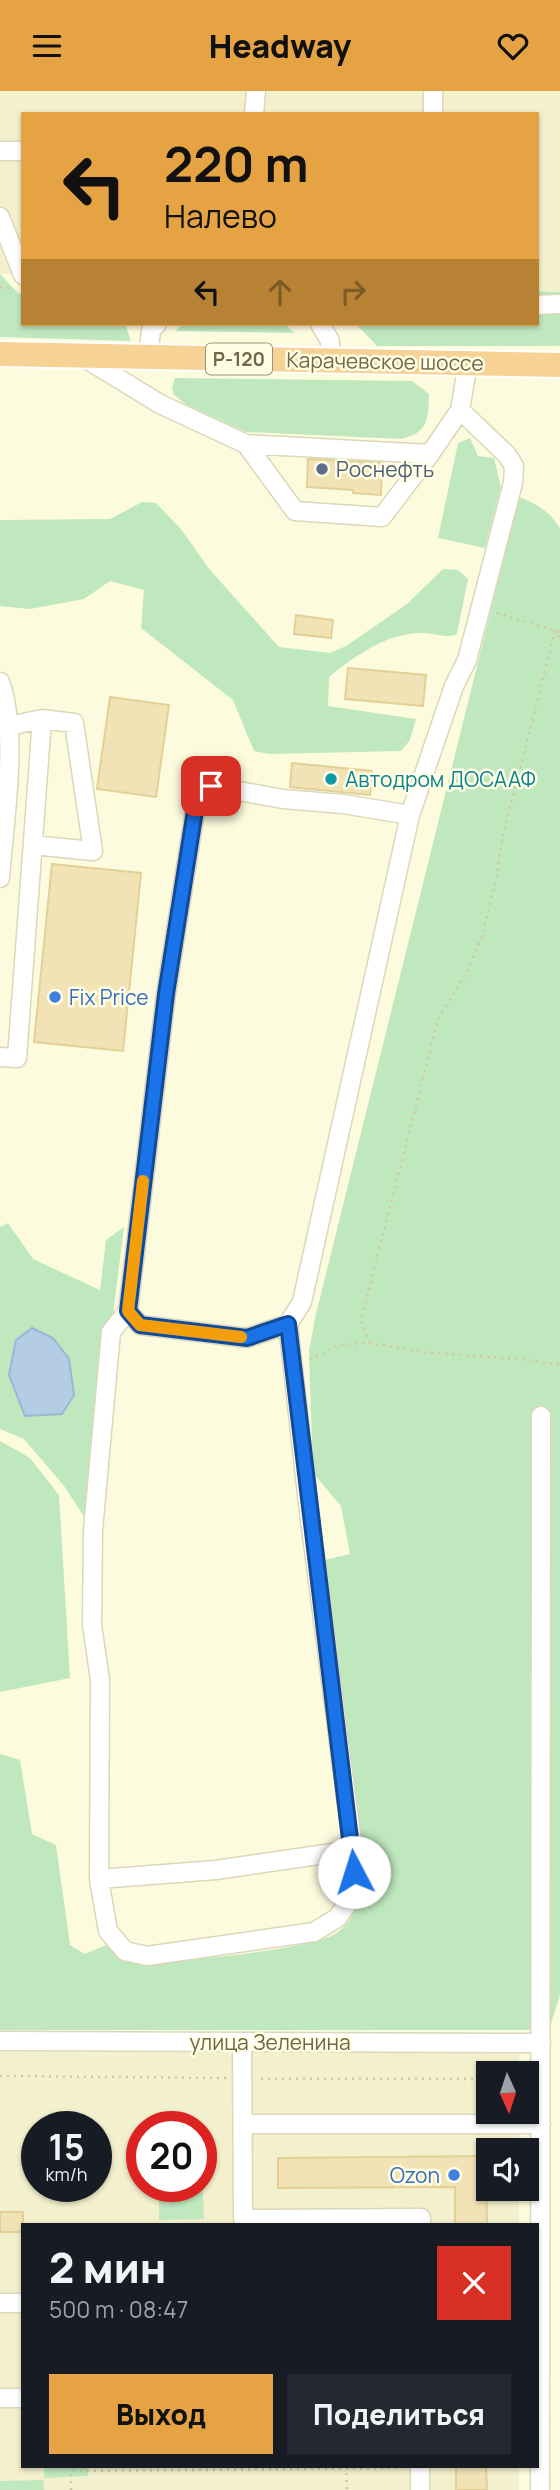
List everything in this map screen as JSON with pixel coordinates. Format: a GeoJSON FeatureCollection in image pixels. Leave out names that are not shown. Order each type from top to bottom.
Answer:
{"type":"FeatureCollection","features":[{"type":"Feature","properties":{"kind":"highway","name":"Карачевское шоссе"},"geometry":{"type":"LineString","coordinates":[[0,354],[560,365]]}},
{"type":"Feature","properties":{"kind":"street"},"geometry":{"type":"LineString","coordinates":[[254,112],[256,91]]}},
{"type":"Feature","properties":{"kind":"street"},"geometry":{"type":"LineString","coordinates":[[433,91],[433,112]]}},
{"type":"Feature","properties":{"kind":"street"},"geometry":{"type":"LineString","coordinates":[[0,151],[21,151]]}},
{"type":"Feature","properties":{"kind":"street"},"geometry":{"type":"LineString","coordinates":[[0,217],[21,270]]}},
{"type":"Feature","properties":{"kind":"street"},"geometry":{"type":"LineString","coordinates":[[539,305],[560,304]]}},
{"type":"Feature","properties":{"kind":"street"},"geometry":{"type":"LineString","coordinates":[[148,357],[151,326]]}},
{"type":"Feature","properties":{"kind":"street"},"geometry":{"type":"LineString","coordinates":[[321,326],[330,341],[330,360]]}},
{"type":"Feature","properties":{"kind":"street"},"geometry":{"type":"LineString","coordinates":[[80,355],[160,404],[246,444],[430,454]]}},
{"type":"Feature","properties":{"kind":"street"},"geometry":{"type":"LineString","coordinates":[[246,444],[295,512],[382,517],[460,409],[468,363]]}},
{"type":"Feature","properties":{"kind":"street"},"geometry":{"type":"LineString","coordinates":[[128,1311],[140,1325],[247,1338],[288,1324],[302,1302],[410,815],[454,686],[467,660],[513,484],[514,466],[507,455],[460,409]]}},
{"type":"Feature","properties":{"kind":"street"},"geometry":{"type":"LineString","coordinates":[[0,682],[9,715],[0,878]]}},
{"type":"Feature","properties":{"kind":"street"},"geometry":{"type":"LineString","coordinates":[[2,851],[93,851],[74,723],[42,719],[6,736]]}},
{"type":"Feature","properties":{"kind":"street"},"geometry":{"type":"LineString","coordinates":[[0,1057],[17,1058],[42,719]]}},
{"type":"Feature","properties":{"kind":"street"},"geometry":{"type":"LineString","coordinates":[[288,1324],[312,1539],[353,1850],[355,1893],[337,1918],[314,1931],[147,1956],[125,1951],[108,1931],[99,1879],[100,1680],[92,1625],[93,1530],[111,1332],[128,1311],[166,994],[197,798],[211,786],[283,800],[343,804],[410,815]]}},
{"type":"Feature","properties":{"kind":"street"},"geometry":{"type":"LineString","coordinates":[[539,2308],[541,1416]]}},
{"type":"Feature","properties":{"kind":"street"},"geometry":{"type":"LineString","coordinates":[[99,1879],[216,1870],[353,1850]]}},
{"type":"Feature","properties":{"kind":"street","name":"улица Зеленина"},"geometry":{"type":"LineString","coordinates":[[0,2041],[541,2043]]}},
{"type":"Feature","properties":{"kind":"street"},"geometry":{"type":"LineString","coordinates":[[242,2042],[243,2219],[365,2221],[421,2218],[421,2223]]}},
{"type":"Feature","properties":{"kind":"street"},"geometry":{"type":"LineString","coordinates":[[243,2124],[541,2124]]}},
{"type":"Feature","properties":{"kind":"street"},"geometry":{"type":"LineString","coordinates":[[0,2303],[21,2303]]}},
{"type":"Feature","properties":{"kind":"street"},"geometry":{"type":"LineString","coordinates":[[0,2398],[21,2398]]}},
{"type":"Feature","properties":{"kind":"street"},"geometry":{"type":"LineString","coordinates":[[539,2445],[540,2490]]}},
{"type":"Feature","properties":{"kind":"street"},"geometry":{"type":"LineString","coordinates":[[420,2468],[420,2490]]}},
{"type":"Feature","properties":{"kind":"path"},"geometry":{"type":"LineString","coordinates":[[480,608],[560,632]]}},
{"type":"Feature","properties":{"kind":"path"},"geometry":{"type":"LineString","coordinates":[[555,631],[560,639]]}},
{"type":"Feature","properties":{"kind":"path"},"geometry":{"type":"LineString","coordinates":[[370,1343],[361,1321],[383,1230],[438,1019],[467,972],[482,936],[496,880],[502,839],[555,631]]}},
{"type":"Feature","properties":{"kind":"path"},"geometry":{"type":"LineString","coordinates":[[293,1368],[338,1345],[370,1343],[423,1352],[560,1365]]}},
{"type":"Feature","properties":{"kind":"path"},"geometry":{"type":"LineString","coordinates":[[71,2490],[71,2471],[277,2468]]}},
{"type":"Feature","properties":{"kind":"path"},"geometry":{"type":"LineString","coordinates":[[346,2468],[347,2490]]}},
{"type":"Feature","properties":{"kind":"shaded area"},"geometry":{"type":"Polygon","coordinates":[[[0,91],[560,91],[560,292],[539,291],[539,112],[21,112],[21,274],[0,274],[0,91]]]}},
{"type":"Feature","properties":{"kind":"shaded area"},"geometry":{"type":"Polygon","coordinates":[[[0,2052],[519,2053],[519,2061],[476,2061],[476,2125],[519,2125],[519,2138],[476,2138],[476,2201],[519,2201],[519,2223],[21,2223],[21,2468],[519,2468],[519,2490],[0,2490],[0,2052]]]}},
{"type":"Feature","properties":{"kind":"green space"},"geometry":{"type":"Polygon","coordinates":[[[0,274],[21,294],[21,326],[126,326],[131,341],[0,337],[0,274]]]}},
{"type":"Feature","properties":{"kind":"green space"},"geometry":{"type":"Polygon","coordinates":[[[539,291],[560,292],[560,346],[377,346],[358,326],[539,326],[539,291]]]}},
{"type":"Feature","properties":{"kind":"green space"},"geometry":{"type":"Polygon","coordinates":[[[181,326],[286,326],[295,333],[175,331],[181,326]]]}},
{"type":"Feature","properties":{"kind":"green space"},"geometry":{"type":"Polygon","coordinates":[[[175,378],[412,381],[429,394],[428,411],[422,428],[402,439],[246,432],[187,405],[174,395],[172,387],[175,378]]]}},
{"type":"Feature","properties":{"kind":"green space"},"geometry":{"type":"Polygon","coordinates":[[[470,438],[478,456],[494,458],[501,487],[485,548],[438,538],[458,443],[470,438]]]}},
{"type":"Feature","properties":{"kind":"green space"},"geometry":{"type":"Polygon","coordinates":[[[519,497],[542,509],[560,528],[560,1995],[549,2030],[0,2030],[0,1754],[20,1760],[32,1834],[56,1845],[70,1945],[85,1954],[106,1945],[128,1958],[153,1964],[305,1944],[338,1932],[353,1914],[359,1899],[365,1876],[325,1560],[350,1554],[341,1506],[313,1473],[309,1351],[519,497]]]}},
{"type":"Feature","properties":{"kind":"green space"},"geometry":{"type":"Polygon","coordinates":[[[142,502],[156,503],[181,529],[210,570],[279,647],[330,653],[346,646],[407,604],[443,569],[458,570],[468,579],[457,634],[445,636],[424,633],[398,636],[361,653],[329,677],[328,706],[416,719],[410,740],[401,751],[270,754],[254,751],[233,700],[141,628],[144,590],[110,581],[84,599],[30,609],[0,606],[0,520],[110,519],[142,502]]]}},
{"type":"Feature","properties":{"kind":"green space"},"geometry":{"type":"Polygon","coordinates":[[[8,1223],[33,1259],[100,1290],[106,1240],[124,1227],[87,1521],[64,1486],[24,1439],[0,1429],[0,1227],[8,1223]]]}},
{"type":"Feature","properties":{"kind":"green space"},"geometry":{"type":"Polygon","coordinates":[[[0,1441],[30,1458],[59,1495],[70,1678],[0,1692],[0,1441]]]}},
{"type":"Feature","properties":{"kind":"green space"},"geometry":{"type":"Polygon","coordinates":[[[159,2202],[203,2202],[204,2219],[159,2220],[159,2202]]]}},
{"type":"Feature","properties":{"kind":"green space"},"geometry":{"type":"Polygon","coordinates":[[[44,2468],[88,2468],[88,2476],[44,2478],[44,2468]]]}},
{"type":"Feature","properties":{"kind":"green space"},"geometry":{"type":"Polygon","coordinates":[[[43,2480],[44,2490],[0,2490],[0,2481],[43,2480]]]}},
{"type":"Feature","properties":{"kind":"water"},"geometry":{"type":"Polygon","coordinates":[[[32,1328],[53,1338],[69,1359],[74,1395],[62,1414],[25,1416],[9,1375],[16,1340],[32,1328]]]}},
{"type":"Feature","properties":{"kind":"building"},"geometry":{"type":"Polygon","coordinates":[[[308,459],[382,463],[381,495],[307,487],[308,459]]]}},
{"type":"Feature","properties":{"kind":"building"},"geometry":{"type":"Polygon","coordinates":[[[296,615],[333,620],[331,638],[294,634],[296,615]]]}},
{"type":"Feature","properties":{"kind":"building"},"geometry":{"type":"Polygon","coordinates":[[[348,668],[426,675],[423,706],[345,699],[348,668]]]}},
{"type":"Feature","properties":{"kind":"building"},"geometry":{"type":"Polygon","coordinates":[[[110,697],[169,705],[156,797],[97,789],[110,697]]]}},
{"type":"Feature","properties":{"kind":"building","name":"Автодром ДОСААФ"},"geometry":{"type":"Polygon","coordinates":[[[292,763],[372,771],[370,795],[290,787],[292,763]]]}},
{"type":"Feature","properties":{"kind":"building"},"geometry":{"type":"Polygon","coordinates":[[[52,864],[141,873],[123,1051],[34,1042],[52,864]]]}},
{"type":"Feature","properties":{"kind":"building"},"geometry":{"type":"Polygon","coordinates":[[[476,2156],[476,2201],[487,2201],[487,2223],[455,2223],[455,2187],[278,2188],[278,2158],[476,2156]]]}},
{"type":"Feature","properties":{"kind":"building"},"geometry":{"type":"Polygon","coordinates":[[[0,2212],[23,2212],[21,2232],[0,2232],[0,2212]]]}},
{"type":"Feature","properties":{"kind":"building"},"geometry":{"type":"Polygon","coordinates":[[[456,2468],[486,2468],[487,2490],[456,2490],[456,2468]]]}},
{"type":"Feature","properties":{"kind":"slow traffic"},"geometry":{"type":"LineString","coordinates":[[143,1181],[128,1311],[140,1325],[241,1337]]}},
{"type":"Feature","properties":{"kind":"place","name":"Роснефть"},"geometry":{"type":"Point","coordinates":[322,469]}},
{"type":"Feature","properties":{"kind":"place","name":"Автодром ДОСААФ"},"geometry":{"type":"Point","coordinates":[331,779]}},
{"type":"Feature","properties":{"kind":"place","name":"Fix Price"},"geometry":{"type":"Point","coordinates":[55,997]}},
{"type":"Feature","properties":{"kind":"place","name":"Ozon"},"geometry":{"type":"Point","coordinates":[454,2175]}},
{"type":"Feature","properties":{"kind":"route"},"geometry":{"type":"LineString","coordinates":[[211,786],[197,798],[166,994],[128,1311],[140,1325],[247,1338],[288,1324],[354,1872]]}}]}
